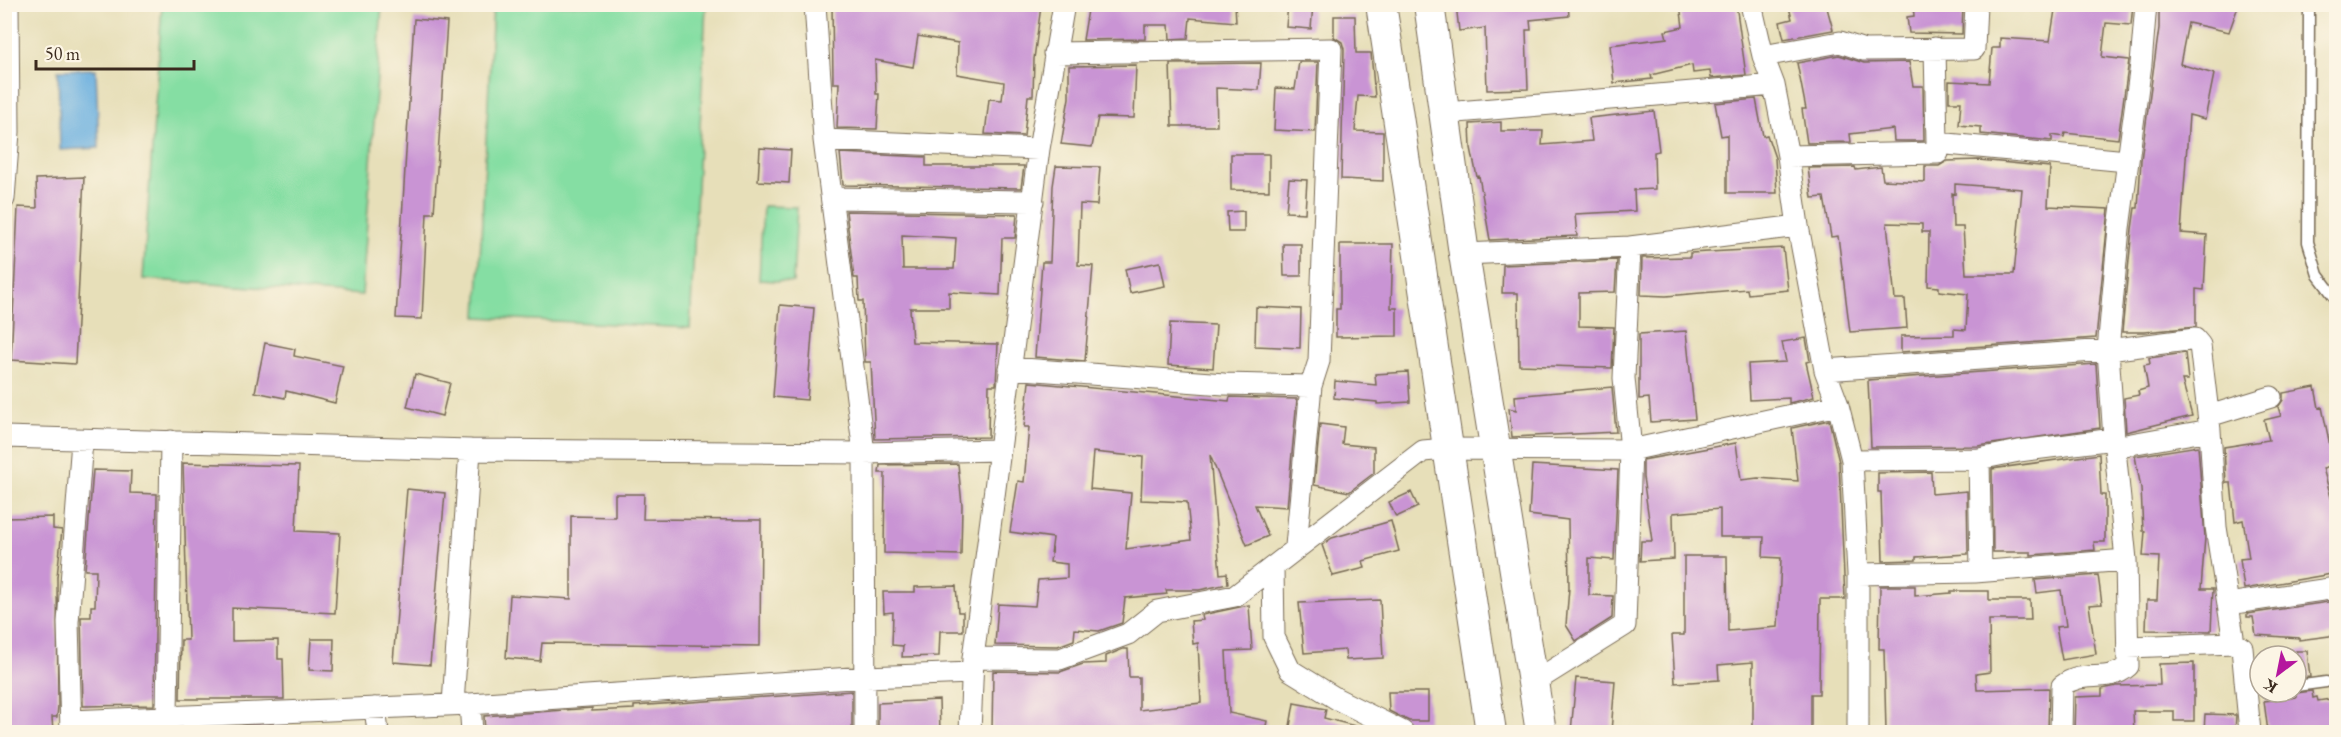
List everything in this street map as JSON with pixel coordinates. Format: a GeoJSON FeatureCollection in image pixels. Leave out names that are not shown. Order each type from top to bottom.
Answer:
{"type":"FeatureCollection","features":[{"type":"Feature","properties":{"kind":"main road"},"geometry":{"type":"LineString","coordinates":[[1381,4],[1446,449],[1491,732]]}},
{"type":"Feature","properties":{"kind":"main road"},"geometry":{"type":"LineString","coordinates":[[1429,4],[1464,254],[1541,732]]}},
{"type":"Feature","properties":{"kind":"street"},"geometry":{"type":"LineString","coordinates":[[4,199],[8,4]]}},
{"type":"Feature","properties":{"kind":"street"},"geometry":{"type":"LineString","coordinates":[[815,4],[824,140],[864,453],[865,732]]}},
{"type":"Feature","properties":{"kind":"street"},"geometry":{"type":"LineString","coordinates":[[970,732],[972,665],[999,450],[1039,149],[1064,4]]}},
{"type":"Feature","properties":{"kind":"street"},"geometry":{"type":"LineString","coordinates":[[1751,4],[1763,56],[1774,85],[1825,370],[1838,405],[1852,460],[1858,574],[1858,732]]}},
{"type":"Feature","properties":{"kind":"street"},"geometry":{"type":"LineString","coordinates":[[1763,56],[1840,42],[1864,50],[1935,48],[1974,50],[1976,4]]}},
{"type":"Feature","properties":{"kind":"street"},"geometry":{"type":"LineString","coordinates":[[2061,732],[2062,686],[2073,677],[2118,675],[2128,666],[2126,560],[2114,443],[2108,350],[2146,4]]}},
{"type":"Feature","properties":{"kind":"street"},"geometry":{"type":"LineString","coordinates":[[1788,156],[1938,153],[1935,48]]}},
{"type":"Feature","properties":{"kind":"street"},"geometry":{"type":"LineString","coordinates":[[1054,53],[1331,49],[1319,361],[1311,386],[1296,546]]}},
{"type":"Feature","properties":{"kind":"street"},"geometry":{"type":"LineString","coordinates":[[1446,113],[1774,85]]}},
{"type":"Feature","properties":{"kind":"street"},"geometry":{"type":"LineString","coordinates":[[824,140],[1039,149]]}},
{"type":"Feature","properties":{"kind":"street"},"geometry":{"type":"LineString","coordinates":[[1937,143],[2127,161]]}},
{"type":"Feature","properties":{"kind":"street"},"geometry":{"type":"LineString","coordinates":[[833,198],[1033,201]]}},
{"type":"Feature","properties":{"kind":"street"},"geometry":{"type":"LineString","coordinates":[[1464,254],[1630,247],[1798,226]]}},
{"type":"Feature","properties":{"kind":"street"},"geometry":{"type":"LineString","coordinates":[[1534,682],[1625,625],[1631,450],[1624,378],[1630,247]]}},
{"type":"Feature","properties":{"kind":"street"},"geometry":{"type":"LineString","coordinates":[[1825,370],[2108,350],[2195,339],[2200,345],[2209,423],[2216,527],[2234,643]]}},
{"type":"Feature","properties":{"kind":"street"},"geometry":{"type":"LineString","coordinates":[[1010,368],[1224,384],[1311,386]]}},
{"type":"Feature","properties":{"kind":"street"},"geometry":{"type":"LineString","coordinates":[[1852,460],[1979,459],[2019,451],[2114,443],[2209,423],[2271,397]]}},
{"type":"Feature","properties":{"kind":"street"},"geometry":{"type":"LineString","coordinates":[[82,441],[68,622],[71,726],[167,716],[225,723],[375,708],[866,677],[972,665],[1060,659],[1128,634],[1156,611],[1235,596],[1296,546],[1423,451],[1446,449],[1631,450],[1838,405]]}},
{"type":"Feature","properties":{"kind":"street"},"geometry":{"type":"LineString","coordinates":[[4,437],[82,441],[171,441],[470,450],[864,453],[999,450]]}},
{"type":"Feature","properties":{"kind":"street"},"geometry":{"type":"LineString","coordinates":[[167,716],[171,441]]}},
{"type":"Feature","properties":{"kind":"street"},"geometry":{"type":"LineString","coordinates":[[470,450],[462,704],[472,732]]}},
{"type":"Feature","properties":{"kind":"street"},"geometry":{"type":"LineString","coordinates":[[1979,459],[1981,572]]}},
{"type":"Feature","properties":{"kind":"street"},"geometry":{"type":"LineString","coordinates":[[1858,574],[1981,572],[2126,560]]}},
{"type":"Feature","properties":{"kind":"street"},"geometry":{"type":"LineString","coordinates":[[1273,567],[1274,637],[1290,670],[1337,699],[1403,732]]}},
{"type":"Feature","properties":{"kind":"street"},"geometry":{"type":"LineString","coordinates":[[2228,604],[2337,588]]}},
{"type":"Feature","properties":{"kind":"street"},"geometry":{"type":"LineString","coordinates":[[2128,646],[2234,643],[2242,648],[2248,673]]}},
{"type":"Feature","properties":{"kind":"street"},"geometry":{"type":"LineString","coordinates":[[2250,732],[2252,704]]}},
{"type":"Feature","properties":{"kind":"street"},"geometry":{"type":"LineString","coordinates":[[375,708],[378,732]]}},
{"type":"Feature","properties":{"kind":"lane"},"geometry":{"type":"LineString","coordinates":[[2308,4],[2308,242],[2318,275],[2337,299]]}},
{"type":"Feature","properties":{"kind":"lane"},"geometry":{"type":"LineString","coordinates":[[2308,684],[2325,682]]}},
{"type":"Feature","properties":{"kind":"green space"},"geometry":{"type":"Polygon","coordinates":[[[162,5],[382,5],[362,295],[143,279],[162,5]]]}},
{"type":"Feature","properties":{"kind":"green space"},"geometry":{"type":"Polygon","coordinates":[[[493,5],[706,5],[690,328],[477,317],[493,5]]]}},
{"type":"Feature","properties":{"kind":"green space"},"geometry":{"type":"Polygon","coordinates":[[[763,206],[797,207],[793,282],[759,280],[763,206]]]}},
{"type":"Feature","properties":{"kind":"water"},"geometry":{"type":"Polygon","coordinates":[[[96,69],[99,148],[60,150],[58,70],[96,69]]]}},
{"type":"Feature","properties":{"kind":"building"},"geometry":{"type":"Polygon","coordinates":[[[832,4],[1041,6],[1034,59],[1033,96],[1028,96],[1024,136],[985,134],[989,99],[1002,100],[1004,82],[957,74],[958,43],[918,36],[913,67],[875,60],[876,94],[879,94],[877,129],[837,128],[839,83],[833,83],[832,4]]]}},
{"type":"Feature","properties":{"kind":"building"},"geometry":{"type":"Polygon","coordinates":[[[1089,4],[1235,4],[1236,22],[1190,18],[1188,38],[1170,39],[1169,25],[1145,25],[1145,39],[1083,40],[1089,4]]]}},
{"type":"Feature","properties":{"kind":"building"},"geometry":{"type":"Polygon","coordinates":[[[1288,4],[1313,4],[1311,29],[1286,27],[1288,4]]]}},
{"type":"Feature","properties":{"kind":"building"},"geometry":{"type":"Polygon","coordinates":[[[1456,4],[1568,4],[1569,16],[1530,20],[1531,30],[1526,30],[1528,89],[1487,90],[1485,28],[1459,31],[1456,4]]]}},
{"type":"Feature","properties":{"kind":"building"},"geometry":{"type":"Polygon","coordinates":[[[1680,4],[1736,4],[1746,75],[1711,78],[1710,71],[1693,73],[1692,65],[1651,75],[1652,79],[1614,83],[1610,45],[1667,38],[1665,31],[1683,27],[1680,4]]]}},
{"type":"Feature","properties":{"kind":"building"},"geometry":{"type":"Polygon","coordinates":[[[1800,4],[1826,4],[1833,30],[1784,39],[1780,22],[1792,19],[1789,7],[1800,4]]]}},
{"type":"Feature","properties":{"kind":"building"},"geometry":{"type":"Polygon","coordinates":[[[1913,4],[1963,4],[1962,34],[1909,33],[1907,17],[1914,16],[1913,4]]]}},
{"type":"Feature","properties":{"kind":"building"},"geometry":{"type":"Polygon","coordinates":[[[2056,4],[2133,4],[2131,25],[2106,23],[2102,57],[2129,60],[2118,139],[2065,133],[2064,137],[2052,135],[2052,141],[1981,134],[1981,127],[1959,125],[1961,102],[1949,102],[1949,81],[1989,83],[1992,48],[2000,48],[2000,38],[2050,41],[2056,4]]]}},
{"type":"Feature","properties":{"kind":"building"},"geometry":{"type":"Polygon","coordinates":[[[2159,4],[2239,4],[2229,32],[2188,23],[2180,64],[2214,74],[2205,119],[2189,115],[2181,233],[2207,235],[2204,290],[2196,289],[2196,327],[2122,332],[2132,229],[2135,208],[2138,208],[2141,160],[2159,28],[2159,4]]]}},
{"type":"Feature","properties":{"kind":"building"},"geometry":{"type":"Polygon","coordinates":[[[1334,16],[1355,16],[1356,53],[1371,53],[1375,97],[1358,96],[1355,131],[1383,132],[1383,181],[1341,179],[1344,49],[1342,42],[1334,37],[1334,16]]]}},
{"type":"Feature","properties":{"kind":"building"},"geometry":{"type":"Polygon","coordinates":[[[414,19],[447,22],[434,213],[427,213],[422,319],[396,318],[414,19]]]}},
{"type":"Feature","properties":{"kind":"building"},"geometry":{"type":"Polygon","coordinates":[[[1839,55],[1864,63],[1909,62],[1913,86],[1923,86],[1924,141],[1894,141],[1893,129],[1850,134],[1851,142],[1807,143],[1802,109],[1806,109],[1797,63],[1839,55]]]}},
{"type":"Feature","properties":{"kind":"building"},"geometry":{"type":"Polygon","coordinates":[[[1299,62],[1318,62],[1315,132],[1274,130],[1276,88],[1295,89],[1299,62]]]}},
{"type":"Feature","properties":{"kind":"building"},"geometry":{"type":"Polygon","coordinates":[[[1261,63],[1259,90],[1216,88],[1217,126],[1172,126],[1170,64],[1261,63]]]}},
{"type":"Feature","properties":{"kind":"building"},"geometry":{"type":"Polygon","coordinates":[[[1136,65],[1134,118],[1098,117],[1092,147],[1061,144],[1069,98],[1069,66],[1136,65]]]}},
{"type":"Feature","properties":{"kind":"building"},"geometry":{"type":"Polygon","coordinates":[[[1756,99],[1763,136],[1767,135],[1775,158],[1777,193],[1727,193],[1727,135],[1721,136],[1715,103],[1756,99]]]}},
{"type":"Feature","properties":{"kind":"building"},"geometry":{"type":"Polygon","coordinates":[[[1654,111],[1659,151],[1654,152],[1655,189],[1634,190],[1635,211],[1575,214],[1577,236],[1490,240],[1479,176],[1477,177],[1471,148],[1470,124],[1501,122],[1501,131],[1543,131],[1542,145],[1592,141],[1589,118],[1654,111]]]}},
{"type":"Feature","properties":{"kind":"building"},"geometry":{"type":"Polygon","coordinates":[[[760,148],[791,150],[789,183],[758,181],[760,148]]]}},
{"type":"Feature","properties":{"kind":"building"},"geometry":{"type":"Polygon","coordinates":[[[840,153],[926,157],[926,166],[1024,166],[1021,188],[843,185],[840,153]]]}},
{"type":"Feature","properties":{"kind":"building"},"geometry":{"type":"Polygon","coordinates":[[[1231,154],[1269,154],[1269,191],[1231,190],[1231,154]]]}},
{"type":"Feature","properties":{"kind":"building"},"geometry":{"type":"Polygon","coordinates":[[[1979,160],[2050,167],[2048,206],[2109,209],[2096,338],[1901,352],[1901,336],[1954,335],[1954,329],[1966,330],[1968,294],[1939,291],[1939,287],[1928,286],[1929,232],[1922,232],[1922,224],[1887,223],[1895,299],[1905,299],[1907,328],[1850,332],[1838,236],[1831,237],[1824,197],[1812,198],[1808,168],[1855,167],[1856,170],[1881,167],[1883,180],[1925,182],[1925,166],[1939,166],[1947,161],[1979,160]],[[1955,184],[1955,194],[1952,193],[1953,227],[1963,227],[1966,274],[2014,274],[2022,189],[1955,184]]]}},
{"type":"Feature","properties":{"kind":"building"},"geometry":{"type":"Polygon","coordinates":[[[1056,166],[1100,167],[1097,205],[1080,204],[1078,265],[1093,266],[1085,361],[1035,357],[1042,262],[1050,262],[1056,166]]]}},
{"type":"Feature","properties":{"kind":"building"},"geometry":{"type":"Polygon","coordinates":[[[84,177],[75,364],[11,360],[18,207],[37,208],[36,179],[84,177]]]}},
{"type":"Feature","properties":{"kind":"building"},"geometry":{"type":"Polygon","coordinates":[[[1289,179],[1307,180],[1305,213],[1286,212],[1289,179]]]}},
{"type":"Feature","properties":{"kind":"building"},"geometry":{"type":"Polygon","coordinates":[[[846,211],[1017,214],[1015,238],[1002,238],[1000,295],[949,292],[949,308],[910,308],[912,342],[998,344],[996,385],[989,385],[988,437],[875,439],[871,362],[865,362],[863,301],[859,301],[858,278],[854,278],[846,211]],[[902,235],[903,269],[954,269],[956,238],[902,235]]]}},
{"type":"Feature","properties":{"kind":"building"},"geometry":{"type":"Polygon","coordinates":[[[1244,211],[1244,232],[1228,232],[1227,212],[1244,211]]]}},
{"type":"Feature","properties":{"kind":"building"},"geometry":{"type":"Polygon","coordinates":[[[1283,244],[1301,244],[1301,276],[1284,276],[1283,244]]]}},
{"type":"Feature","properties":{"kind":"building"},"geometry":{"type":"Polygon","coordinates":[[[1340,244],[1393,244],[1391,308],[1397,308],[1397,336],[1336,337],[1336,309],[1340,309],[1340,244]]]}},
{"type":"Feature","properties":{"kind":"building"},"geometry":{"type":"Polygon","coordinates":[[[1783,248],[1788,290],[1748,294],[1747,289],[1666,296],[1641,295],[1642,258],[1690,257],[1690,253],[1783,248]]]}},
{"type":"Feature","properties":{"kind":"building"},"geometry":{"type":"Polygon","coordinates":[[[1617,260],[1615,292],[1579,293],[1579,326],[1614,327],[1612,368],[1519,365],[1518,293],[1502,293],[1503,265],[1617,260]]]}},
{"type":"Feature","properties":{"kind":"building"},"geometry":{"type":"Polygon","coordinates":[[[1160,262],[1165,286],[1130,293],[1125,269],[1160,262]]]}},
{"type":"Feature","properties":{"kind":"building"},"geometry":{"type":"Polygon","coordinates":[[[780,305],[814,308],[807,400],[773,397],[780,305]]]}},
{"type":"Feature","properties":{"kind":"building"},"geometry":{"type":"Polygon","coordinates":[[[1256,307],[1301,309],[1300,348],[1255,346],[1256,307]]]}},
{"type":"Feature","properties":{"kind":"building"},"geometry":{"type":"Polygon","coordinates":[[[1170,323],[1216,325],[1213,368],[1168,365],[1170,323]]]}},
{"type":"Feature","properties":{"kind":"building"},"geometry":{"type":"Polygon","coordinates":[[[1686,331],[1695,419],[1651,422],[1649,398],[1639,399],[1639,334],[1686,331]]]}},
{"type":"Feature","properties":{"kind":"building"},"geometry":{"type":"Polygon","coordinates":[[[1806,338],[1810,361],[1806,362],[1814,397],[1789,403],[1789,398],[1750,400],[1748,364],[1786,362],[1782,342],[1806,338]]]}},
{"type":"Feature","properties":{"kind":"building"},"geometry":{"type":"Polygon","coordinates":[[[265,343],[295,349],[294,356],[343,366],[335,403],[286,391],[285,398],[255,392],[265,343]]]}},
{"type":"Feature","properties":{"kind":"building"},"geometry":{"type":"Polygon","coordinates":[[[2185,353],[2188,380],[2182,380],[2192,416],[2126,432],[2124,398],[2139,395],[2138,391],[2148,388],[2144,365],[2150,364],[2149,358],[2185,353]]]}},
{"type":"Feature","properties":{"kind":"building"},"geometry":{"type":"Polygon","coordinates":[[[2096,364],[2100,428],[1978,446],[1871,447],[1868,380],[2096,364]]]}},
{"type":"Feature","properties":{"kind":"building"},"geometry":{"type":"Polygon","coordinates":[[[1408,372],[1410,402],[1377,404],[1377,402],[1334,398],[1335,381],[1376,385],[1375,374],[1408,372]]]}},
{"type":"Feature","properties":{"kind":"building"},"geometry":{"type":"Polygon","coordinates":[[[415,374],[450,383],[442,416],[407,407],[415,374]]]}},
{"type":"Feature","properties":{"kind":"building"},"geometry":{"type":"Polygon","coordinates":[[[1029,382],[1229,401],[1230,397],[1297,399],[1287,507],[1255,505],[1268,536],[1247,545],[1210,455],[1220,574],[1227,573],[1228,584],[1199,590],[1166,590],[1167,594],[1125,598],[1122,623],[1099,631],[1075,629],[1074,640],[1058,646],[995,645],[998,604],[1035,606],[1038,580],[1067,578],[1067,564],[1050,562],[1053,538],[1010,532],[1018,481],[1024,482],[1029,427],[1024,427],[1029,382]],[[1093,452],[1090,489],[1131,493],[1126,549],[1191,540],[1187,502],[1141,500],[1143,457],[1093,452]]]}},
{"type":"Feature","properties":{"kind":"building"},"geometry":{"type":"Polygon","coordinates":[[[1612,387],[1616,432],[1512,437],[1509,408],[1516,410],[1515,396],[1612,387]]]}},
{"type":"Feature","properties":{"kind":"building"},"geometry":{"type":"Polygon","coordinates":[[[2315,387],[2319,408],[2322,407],[2334,465],[2323,468],[2337,519],[2337,573],[2244,589],[2240,559],[2249,558],[2243,520],[2235,522],[2231,483],[2226,483],[2224,447],[2269,440],[2264,420],[2281,416],[2278,407],[2283,400],[2283,393],[2315,387]]]}},
{"type":"Feature","properties":{"kind":"building"},"geometry":{"type":"Polygon","coordinates":[[[1829,420],[1839,462],[1845,599],[1820,599],[1819,694],[1811,694],[1811,732],[1753,732],[1753,662],[1718,665],[1719,680],[1675,683],[1672,635],[1684,635],[1684,556],[1727,556],[1728,631],[1778,627],[1781,558],[1763,557],[1764,537],[1720,537],[1720,509],[1673,513],[1674,559],[1640,561],[1641,541],[1652,541],[1643,477],[1643,460],[1736,443],[1741,480],[1758,478],[1798,481],[1792,428],[1829,420]]]}},
{"type":"Feature","properties":{"kind":"building"},"geometry":{"type":"Polygon","coordinates":[[[1320,424],[1344,427],[1342,444],[1374,447],[1374,473],[1349,492],[1314,485],[1320,424]]]}},
{"type":"Feature","properties":{"kind":"building"},"geometry":{"type":"Polygon","coordinates":[[[2198,446],[2205,537],[2201,589],[2213,589],[2211,631],[2146,630],[2147,600],[2157,600],[2159,557],[2143,556],[2145,531],[2143,531],[2141,488],[2135,456],[2198,446]]]}},
{"type":"Feature","properties":{"kind":"building"},"geometry":{"type":"Polygon","coordinates":[[[2099,454],[2101,495],[2105,495],[2105,542],[2094,542],[2095,550],[2031,555],[2031,552],[1993,552],[1992,469],[2099,454]]]}},
{"type":"Feature","properties":{"kind":"building"},"geometry":{"type":"Polygon","coordinates":[[[183,463],[299,466],[296,531],[340,533],[335,613],[232,608],[232,641],[278,640],[278,659],[283,659],[284,699],[180,699],[181,640],[188,640],[183,463]]]}},
{"type":"Feature","properties":{"kind":"building"},"geometry":{"type":"Polygon","coordinates":[[[958,464],[962,505],[961,555],[884,553],[885,473],[879,473],[880,465],[958,464]]]}},
{"type":"Feature","properties":{"kind":"building"},"geometry":{"type":"Polygon","coordinates":[[[1532,465],[1618,470],[1614,560],[1589,558],[1589,595],[1613,596],[1612,618],[1576,641],[1566,625],[1569,588],[1568,520],[1529,515],[1532,465]]]}},
{"type":"Feature","properties":{"kind":"building"},"geometry":{"type":"Polygon","coordinates":[[[93,470],[131,471],[130,493],[157,494],[154,705],[83,706],[81,617],[91,617],[91,606],[95,606],[96,570],[85,570],[93,470]]]}},
{"type":"Feature","properties":{"kind":"building"},"geometry":{"type":"Polygon","coordinates":[[[1931,472],[1932,494],[1967,491],[1968,554],[1883,561],[1881,492],[1878,492],[1878,473],[1931,472]]]}},
{"type":"Feature","properties":{"kind":"building"},"geometry":{"type":"Polygon","coordinates":[[[407,489],[445,493],[430,665],[393,662],[407,489]]]}},
{"type":"Feature","properties":{"kind":"building"},"geometry":{"type":"Polygon","coordinates":[[[1411,492],[1418,507],[1396,517],[1389,502],[1411,492]]]}},
{"type":"Feature","properties":{"kind":"building"},"geometry":{"type":"Polygon","coordinates":[[[615,494],[644,494],[643,519],[761,520],[760,646],[542,643],[540,661],[506,658],[510,595],[571,599],[571,516],[615,517],[615,494]]]}},
{"type":"Feature","properties":{"kind":"building"},"geometry":{"type":"Polygon","coordinates":[[[53,517],[53,529],[62,530],[57,577],[57,717],[52,717],[53,732],[4,732],[4,518],[53,517]]]}},
{"type":"Feature","properties":{"kind":"building"},"geometry":{"type":"Polygon","coordinates":[[[1391,521],[1399,551],[1363,561],[1365,568],[1333,576],[1322,545],[1332,538],[1391,521]]]}},
{"type":"Feature","properties":{"kind":"building"},"geometry":{"type":"Polygon","coordinates":[[[2098,575],[2102,604],[2089,605],[2096,654],[2062,660],[2056,627],[2066,626],[2061,590],[2037,593],[2035,580],[2098,575]]]}},
{"type":"Feature","properties":{"kind":"building"},"geometry":{"type":"Polygon","coordinates":[[[956,586],[958,612],[963,612],[963,631],[940,631],[939,656],[902,657],[903,646],[892,645],[893,612],[884,613],[883,592],[915,592],[915,587],[956,586]]]}},
{"type":"Feature","properties":{"kind":"building"},"geometry":{"type":"Polygon","coordinates":[[[1880,586],[1915,586],[1915,596],[1951,593],[1951,591],[1989,591],[1989,600],[2030,600],[2031,620],[1989,620],[1990,672],[1976,674],[1977,690],[2049,688],[2048,732],[1886,732],[1884,649],[1879,649],[1880,586]]]}},
{"type":"Feature","properties":{"kind":"building"},"geometry":{"type":"Polygon","coordinates":[[[1380,600],[1383,658],[1346,660],[1345,650],[1304,653],[1299,603],[1380,600]]]}},
{"type":"Feature","properties":{"kind":"building"},"geometry":{"type":"Polygon","coordinates":[[[2335,601],[2337,635],[2299,640],[2299,638],[2256,635],[2253,617],[2247,617],[2247,614],[2335,601]]]}},
{"type":"Feature","properties":{"kind":"building"},"geometry":{"type":"Polygon","coordinates":[[[1249,605],[1252,650],[1226,651],[1229,713],[1267,721],[1266,726],[1179,732],[992,732],[993,671],[1060,672],[1083,664],[1106,663],[1106,656],[1123,649],[1128,649],[1129,677],[1139,677],[1139,710],[1201,703],[1198,643],[1193,644],[1191,621],[1203,620],[1202,615],[1249,605]]]}},
{"type":"Feature","properties":{"kind":"building"},"geometry":{"type":"Polygon","coordinates":[[[311,639],[334,639],[333,671],[309,670],[311,639]]]}},
{"type":"Feature","properties":{"kind":"building"},"geometry":{"type":"Polygon","coordinates":[[[2194,663],[2194,721],[2174,721],[2174,711],[2133,711],[2134,732],[2074,732],[2075,697],[2102,696],[2102,689],[2117,686],[2160,685],[2159,664],[2194,663]]]}},
{"type":"Feature","properties":{"kind":"building"},"geometry":{"type":"Polygon","coordinates":[[[1576,678],[1615,681],[1611,732],[1571,732],[1576,678]]]}},
{"type":"Feature","properties":{"kind":"building"},"geometry":{"type":"Polygon","coordinates":[[[852,691],[852,732],[485,732],[484,716],[592,708],[592,711],[634,709],[634,706],[852,691]]]}},
{"type":"Feature","properties":{"kind":"building"},"geometry":{"type":"Polygon","coordinates":[[[2312,691],[2313,698],[2317,697],[2318,701],[2337,698],[2337,727],[2323,730],[2323,732],[2268,732],[2264,704],[2308,704],[2308,692],[2312,691]]]}},
{"type":"Feature","properties":{"kind":"building"},"geometry":{"type":"Polygon","coordinates":[[[1388,692],[1428,692],[1428,721],[1409,721],[1389,711],[1388,692]]]}},
{"type":"Feature","properties":{"kind":"building"},"geometry":{"type":"Polygon","coordinates":[[[939,700],[940,732],[878,732],[878,703],[939,700]]]}},
{"type":"Feature","properties":{"kind":"building"},"geometry":{"type":"Polygon","coordinates":[[[1294,703],[1326,709],[1324,718],[1359,727],[1358,732],[1289,732],[1294,703]]]}},
{"type":"Feature","properties":{"kind":"building"},"geometry":{"type":"Polygon","coordinates":[[[2205,714],[2236,715],[2235,732],[2204,732],[2205,714]]]}},
{"type":"Feature","properties":{"kind":"building"},"geometry":{"type":"Polygon","coordinates":[[[285,725],[285,732],[244,732],[243,726],[285,725]]]}}]}
